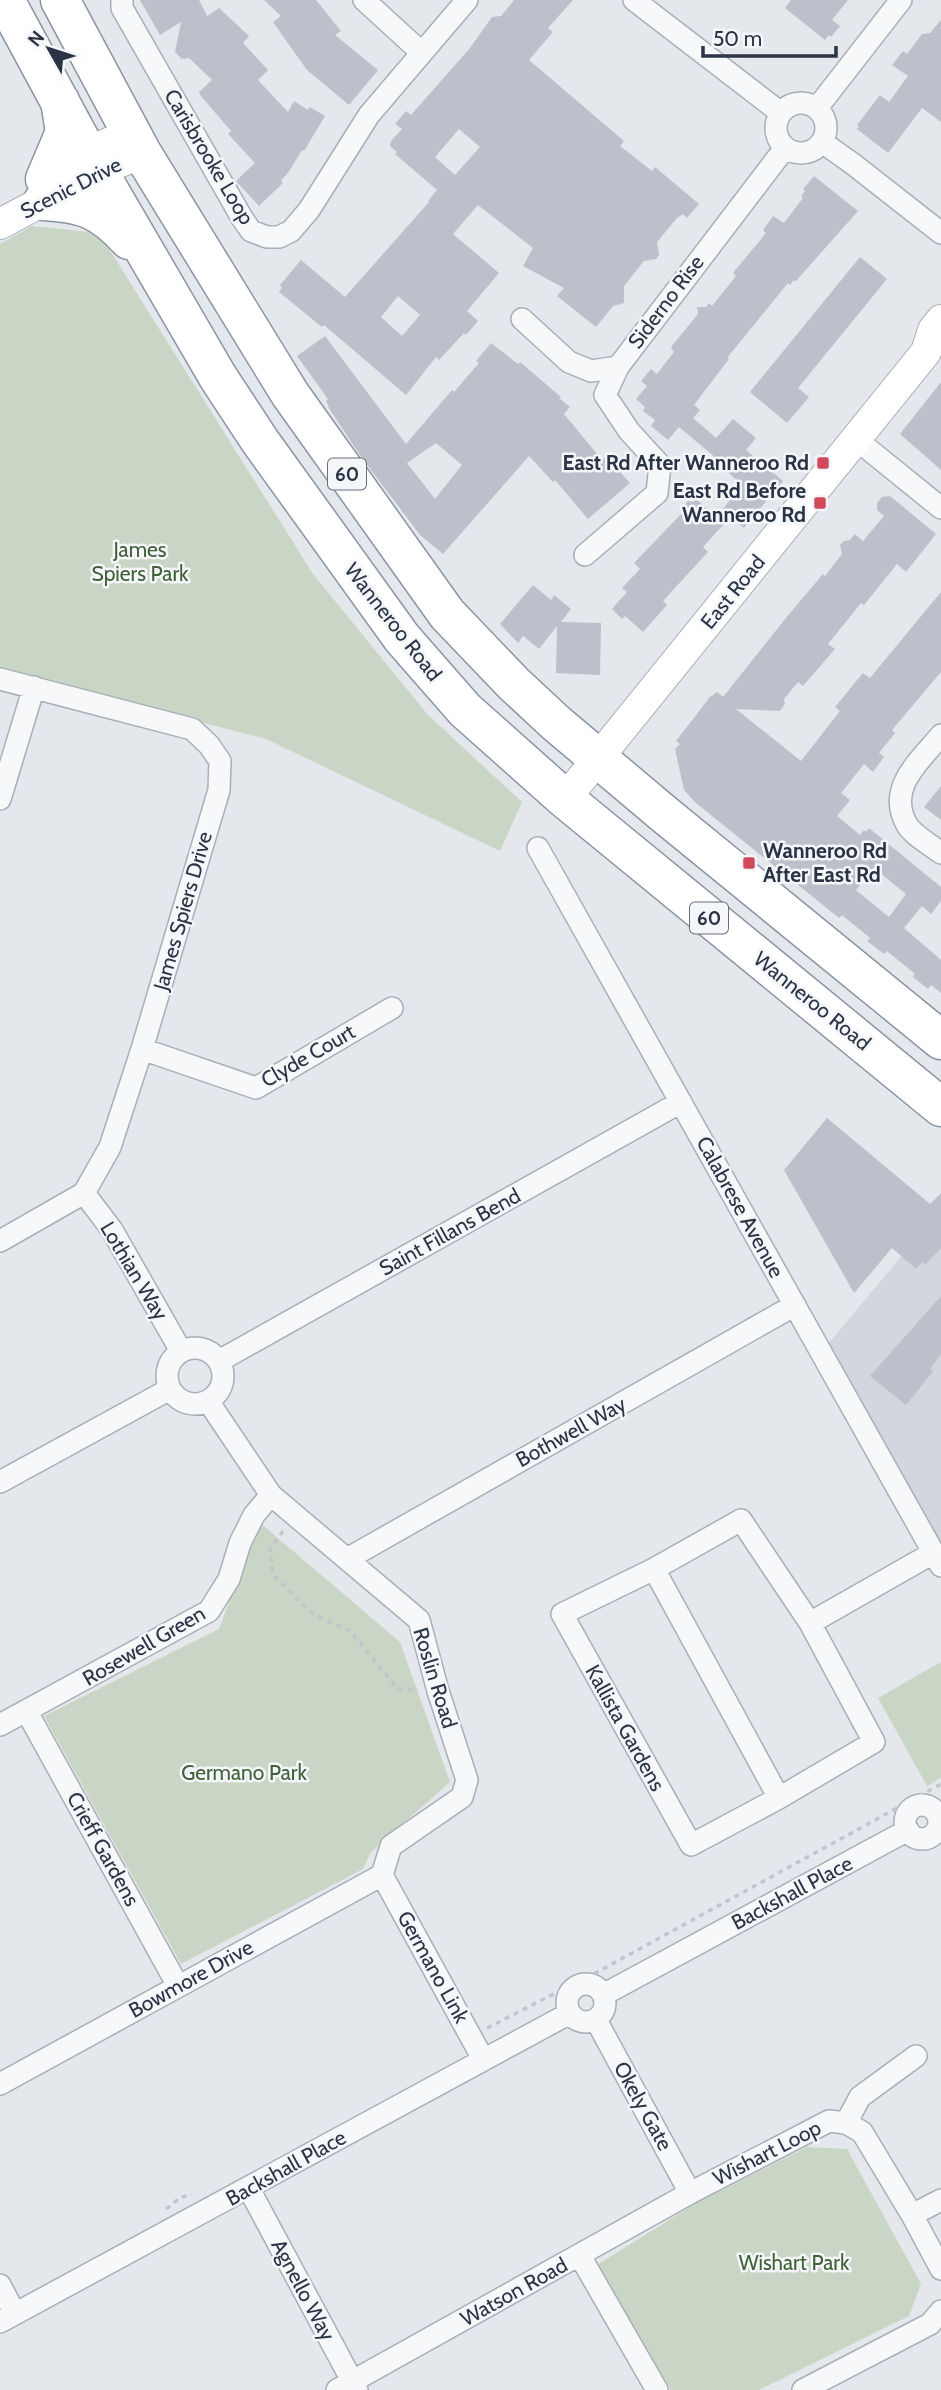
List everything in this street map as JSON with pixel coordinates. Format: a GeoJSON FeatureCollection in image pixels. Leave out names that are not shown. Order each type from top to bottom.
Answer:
{"type":"FeatureCollection","features":[{"type":"Feature","properties":{"kind":"highway","name":"Wanneroo Road"},"geometry":{"type":"LineString","coordinates":[[5,0],[93,162],[218,377],[260,441],[402,638],[465,710],[565,799],[941,1107]]}},
{"type":"Feature","properties":{"kind":"highway","name":"60"},"geometry":{"type":"LineString","coordinates":[[60,0],[137,143],[290,394],[447,614],[506,676],[597,758],[941,1042]]}},
{"type":"Feature","properties":{"kind":"highway"},"geometry":{"type":"LineString","coordinates":[[60,97],[65,132],[44,190],[102,213],[153,268]]}},
{"type":"Feature","properties":{"kind":"highway","name":"60"},"geometry":{"type":"LineString","coordinates":[[941,1042],[930,1045],[917,1061],[923,1074],[941,1089]]}},
{"type":"Feature","properties":{"kind":"street","name":"Carisbrooke Loop"},"geometry":{"type":"LineString","coordinates":[[121,0],[122,8],[242,218],[251,232],[267,237],[279,237],[291,231],[309,210],[369,115],[467,0]]}},
{"type":"Feature","properties":{"kind":"street"},"geometry":{"type":"LineString","coordinates":[[365,0],[422,53]]}},
{"type":"Feature","properties":{"kind":"street"},"geometry":{"type":"LineString","coordinates":[[634,0],[781,113]]}},
{"type":"Feature","properties":{"kind":"street"},"geometry":{"type":"LineString","coordinates":[[817,108],[901,0]]}},
{"type":"Feature","properties":{"kind":"street"},"geometry":{"type":"LineString","coordinates":[[802,103],[817,108],[826,128],[816,148],[801,153],[785,148],[776,128],[781,113],[794,104],[802,103]]}},
{"type":"Feature","properties":{"kind":"street"},"geometry":{"type":"LineString","coordinates":[[821,142],[941,233]]}},
{"type":"Feature","properties":{"kind":"street","name":"Scenic Drive"},"geometry":{"type":"LineString","coordinates":[[0,224],[44,190],[93,162],[137,143]]}},
{"type":"Feature","properties":{"kind":"street","name":"Siderno Rise"},"geometry":{"type":"LineString","coordinates":[[522,319],[569,362],[591,371],[618,367],[785,148]]}},
{"type":"Feature","properties":{"kind":"street","name":"Scenic Drive"},"geometry":{"type":"LineString","coordinates":[[0,204],[44,190]]}},
{"type":"Feature","properties":{"kind":"street","name":"East Road"},"geometry":{"type":"LineString","coordinates":[[565,799],[856,440],[934,348],[933,330],[941,320]]}},
{"type":"Feature","properties":{"kind":"street"},"geometry":{"type":"LineString","coordinates":[[585,555],[657,493],[660,465],[629,431],[605,396],[618,367]]}},
{"type":"Feature","properties":{"kind":"street"},"geometry":{"type":"LineString","coordinates":[[856,440],[941,508]]}},
{"type":"Feature","properties":{"kind":"street","name":"James Spiers Drive"},"geometry":{"type":"LineString","coordinates":[[0,679],[192,729],[220,761],[219,790],[142,1049],[110,1147],[84,1193]]}},
{"type":"Feature","properties":{"kind":"street"},"geometry":{"type":"LineString","coordinates":[[0,799],[34,687]]}},
{"type":"Feature","properties":{"kind":"street"},"geometry":{"type":"LineString","coordinates":[[941,735],[902,783],[900,802],[908,827],[941,853]]}},
{"type":"Feature","properties":{"kind":"street","name":"Calabrese Avenue"},"geometry":{"type":"LineString","coordinates":[[538,848],[937,1559]]}},
{"type":"Feature","properties":{"kind":"street","name":"Clyde Court"},"geometry":{"type":"LineString","coordinates":[[142,1049],[256,1088],[392,1008]]}},
{"type":"Feature","properties":{"kind":"street","name":"Saint Fillans Bend"},"geometry":{"type":"LineString","coordinates":[[219,1361],[681,1102]]}},
{"type":"Feature","properties":{"kind":"street"},"geometry":{"type":"LineString","coordinates":[[0,1241],[84,1193]]}},
{"type":"Feature","properties":{"kind":"street","name":"Lothian Way"},"geometry":{"type":"LineString","coordinates":[[84,1193],[112,1230],[181,1351]]}},
{"type":"Feature","properties":{"kind":"street","name":"Bothwell Way"},"geometry":{"type":"LineString","coordinates":[[347,1559],[795,1306]]}},
{"type":"Feature","properties":{"kind":"street"},"geometry":{"type":"LineString","coordinates":[[200,1348],[209,1351],[219,1361],[223,1380],[220,1390],[208,1401],[189,1403],[180,1400],[170,1389],[167,1369],[171,1360],[181,1351],[200,1348]]}},
{"type":"Feature","properties":{"kind":"street"},"geometry":{"type":"LineString","coordinates":[[0,1482],[170,1389]]}},
{"type":"Feature","properties":{"kind":"street","name":"Roslin Road"},"geometry":{"type":"LineString","coordinates":[[208,1401],[271,1495],[419,1620],[438,1691],[467,1780],[462,1797],[391,1846],[382,1875]]}},
{"type":"Feature","properties":{"kind":"street","name":"Rosewell Green"},"geometry":{"type":"LineString","coordinates":[[0,1725],[209,1611],[229,1579],[240,1543],[254,1515],[271,1495]]}},
{"type":"Feature","properties":{"kind":"street","name":"Kallista Gardens"},"geometry":{"type":"LineString","coordinates":[[741,1520],[810,1623],[874,1742],[779,1798],[691,1845],[562,1614],[654,1569],[741,1520]]}},
{"type":"Feature","properties":{"kind":"street"},"geometry":{"type":"LineString","coordinates":[[810,1623],[937,1559]]}},
{"type":"Feature","properties":{"kind":"street"},"geometry":{"type":"LineString","coordinates":[[654,1569],[779,1798]]}},
{"type":"Feature","properties":{"kind":"street","name":"Crieff Gardens"},"geometry":{"type":"LineString","coordinates":[[27,1712],[178,1986]]}},
{"type":"Feature","properties":{"kind":"street"},"geometry":{"type":"LineString","coordinates":[[923,1805],[939,1813],[937,1843],[911,1835],[908,1830],[906,1819],[912,1809],[923,1805]]}},
{"type":"Feature","properties":{"kind":"street","name":"Backshall Place"},"geometry":{"type":"LineString","coordinates":[[603,1995],[908,1830]]}},
{"type":"Feature","properties":{"kind":"street","name":"Bowmore Drive"},"geometry":{"type":"LineString","coordinates":[[0,2084],[382,1875]]}},
{"type":"Feature","properties":{"kind":"street","name":"Germano Link"},"geometry":{"type":"LineString","coordinates":[[382,1875],[483,2059]]}},
{"type":"Feature","properties":{"kind":"street"},"geometry":{"type":"LineString","coordinates":[[581,1985],[594,1986],[603,1995],[605,2006],[596,2020],[582,2021],[570,2013],[568,2000],[575,1988],[581,1985]]}},
{"type":"Feature","properties":{"kind":"street","name":"Backshall Place"},"geometry":{"type":"LineString","coordinates":[[7,2318],[570,2013]]}},
{"type":"Feature","properties":{"kind":"street","name":"Okely Gate"},"geometry":{"type":"LineString","coordinates":[[596,2020],[690,2193]]}},
{"type":"Feature","properties":{"kind":"street","name":"Wishart Loop"},"geometry":{"type":"LineString","coordinates":[[846,2123],[860,2097],[916,2056]]}},
{"type":"Feature","properties":{"kind":"street","name":"Wishart Loop"},"geometry":{"type":"LineString","coordinates":[[690,2193],[828,2121],[846,2123],[862,2132],[941,2269]]}},
{"type":"Feature","properties":{"kind":"street","name":"Agnello Way"},"geometry":{"type":"LineString","coordinates":[[249,2189],[349,2387]]}},
{"type":"Feature","properties":{"kind":"street","name":"Watson Road"},"geometry":{"type":"LineString","coordinates":[[349,2387],[690,2193]]}},
{"type":"Feature","properties":{"kind":"street"},"geometry":{"type":"LineString","coordinates":[[912,2216],[941,2200]]}},
{"type":"Feature","properties":{"kind":"street"},"geometry":{"type":"LineString","coordinates":[[580,2256],[657,2390]]}},
{"type":"Feature","properties":{"kind":"street"},"geometry":{"type":"LineString","coordinates":[[0,2285],[7,2318]]}},
{"type":"Feature","properties":{"kind":"street"},"geometry":{"type":"LineString","coordinates":[[803,2390],[930,2325],[941,2311]]}},
{"type":"Feature","properties":{"kind":"path"},"geometry":{"type":"LineString","coordinates":[[294,1515],[270,1549],[273,1575],[313,1614],[351,1631],[398,1689],[438,1691]]}},
{"type":"Feature","properties":{"kind":"path"},"geometry":{"type":"LineString","coordinates":[[472,2037],[941,1784]]}},
{"type":"Feature","properties":{"kind":"shaded area"},"geometry":{"type":"Polygon","coordinates":[[[941,1209],[941,1542],[828,1344],[941,1209]]]}},
{"type":"Feature","properties":{"kind":"green space","name":"James Spiers Park"},"geometry":{"type":"Polygon","coordinates":[[[32,226],[99,233],[313,574],[428,715],[522,802],[500,851],[266,739],[0,670],[0,244],[32,226]]]}},
{"type":"Feature","properties":{"kind":"green space","name":"Germano Park"},"geometry":{"type":"Polygon","coordinates":[[[259,1522],[400,1642],[450,1782],[371,1852],[363,1869],[181,1964],[44,1716],[219,1629],[259,1522]]]}},
{"type":"Feature","properties":{"kind":"green space"},"geometry":{"type":"Polygon","coordinates":[[[941,1662],[941,1778],[927,1786],[878,1698],[941,1662]]]}},
{"type":"Feature","properties":{"kind":"green space","name":"Wishart Park"},"geometry":{"type":"Polygon","coordinates":[[[807,2147],[847,2149],[921,2284],[909,2316],[759,2390],[671,2390],[597,2265],[693,2205],[807,2147]]]}},
{"type":"Feature","properties":{"kind":"building"},"geometry":{"type":"Polygon","coordinates":[[[140,0],[199,0],[207,16],[219,8],[249,36],[243,43],[268,70],[258,80],[288,112],[294,101],[325,116],[304,151],[302,150],[281,180],[283,183],[259,206],[236,181],[255,163],[228,134],[231,131],[200,95],[199,92],[212,80],[189,58],[182,59],[175,52],[181,22],[160,35],[140,0]]]}},
{"type":"Feature","properties":{"kind":"building"},"geometry":{"type":"Polygon","coordinates":[[[264,0],[316,0],[341,31],[335,35],[378,70],[349,105],[307,70],[273,22],[281,16],[264,0]]]}},
{"type":"Feature","properties":{"kind":"building"},"geometry":{"type":"Polygon","coordinates":[[[514,0],[573,0],[548,28],[553,32],[529,60],[624,141],[620,146],[652,171],[655,167],[699,204],[687,218],[683,214],[677,218],[657,242],[659,255],[656,259],[644,261],[624,286],[624,303],[613,306],[596,327],[557,296],[564,288],[523,266],[533,248],[478,205],[453,234],[499,273],[467,311],[478,321],[439,360],[436,357],[406,395],[324,325],[322,327],[279,292],[282,288],[280,285],[301,260],[345,297],[429,202],[437,190],[395,154],[397,152],[390,146],[402,129],[395,124],[406,111],[411,115],[470,48],[492,17],[501,16],[514,0]],[[459,129],[435,157],[455,175],[480,147],[459,129]],[[398,296],[381,317],[402,336],[420,315],[398,296]]]}},
{"type":"Feature","properties":{"kind":"building"},"geometry":{"type":"Polygon","coordinates":[[[791,0],[848,0],[832,20],[840,26],[825,40],[785,8],[791,0]]]}},
{"type":"Feature","properties":{"kind":"building"},"geometry":{"type":"Polygon","coordinates":[[[941,20],[941,122],[922,108],[888,153],[857,129],[857,125],[880,95],[889,102],[908,76],[892,65],[903,51],[907,54],[922,34],[930,33],[941,20]]]}},
{"type":"Feature","properties":{"kind":"building"},"geometry":{"type":"Polygon","coordinates":[[[814,176],[858,211],[796,281],[790,285],[788,283],[727,358],[729,359],[694,405],[700,410],[693,418],[716,438],[733,419],[756,438],[746,450],[783,481],[744,528],[722,510],[738,490],[735,487],[739,482],[714,460],[716,458],[679,427],[668,440],[651,426],[655,420],[643,411],[645,407],[636,399],[647,386],[641,381],[651,369],[657,374],[674,352],[671,347],[698,314],[697,307],[706,307],[709,303],[712,306],[736,276],[733,273],[766,233],[763,230],[773,216],[784,223],[803,198],[803,189],[814,176]]]}},
{"type":"Feature","properties":{"kind":"building"},"geometry":{"type":"Polygon","coordinates":[[[860,257],[887,279],[798,388],[809,397],[787,423],[750,392],[860,257]]]}},
{"type":"Feature","properties":{"kind":"building"},"geometry":{"type":"Polygon","coordinates":[[[325,336],[406,444],[479,363],[476,361],[491,343],[518,364],[520,362],[561,397],[559,398],[570,407],[564,414],[602,460],[606,456],[630,483],[588,519],[555,480],[553,482],[529,456],[443,554],[420,535],[362,458],[330,410],[326,401],[328,399],[297,356],[325,336]],[[436,443],[407,463],[435,499],[462,465],[436,443]]]}},
{"type":"Feature","properties":{"kind":"building"},"geometry":{"type":"Polygon","coordinates":[[[941,382],[941,470],[900,434],[941,382]]]}},
{"type":"Feature","properties":{"kind":"building"},"geometry":{"type":"Polygon","coordinates":[[[890,496],[936,534],[906,572],[897,564],[864,605],[861,603],[828,644],[835,649],[803,686],[798,682],[784,699],[785,704],[780,711],[736,709],[801,761],[840,711],[835,707],[863,673],[870,678],[941,592],[941,672],[892,730],[895,733],[879,753],[884,757],[873,772],[864,764],[841,793],[850,800],[837,816],[860,835],[869,828],[941,887],[941,901],[931,914],[922,906],[904,928],[941,960],[941,993],[931,985],[928,989],[913,977],[915,974],[887,951],[884,954],[867,941],[870,938],[842,915],[839,918],[696,803],[684,790],[675,749],[680,744],[676,741],[710,697],[717,692],[723,697],[790,613],[823,574],[825,576],[842,554],[840,545],[855,534],[863,541],[884,516],[877,510],[877,503],[882,497],[890,496]],[[874,868],[856,890],[889,917],[906,894],[874,868]]]}},
{"type":"Feature","properties":{"kind":"building"},"geometry":{"type":"Polygon","coordinates":[[[696,499],[724,524],[703,547],[708,552],[663,601],[667,605],[643,632],[625,616],[622,619],[612,609],[627,592],[622,588],[640,569],[634,563],[683,512],[688,501],[693,502],[696,499]]]}},
{"type":"Feature","properties":{"kind":"building"},"geometry":{"type":"Polygon","coordinates":[[[533,585],[551,600],[554,595],[571,609],[561,622],[601,623],[600,675],[556,673],[557,626],[539,649],[523,636],[518,643],[500,624],[533,585]]]}},
{"type":"Feature","properties":{"kind":"building"},"geometry":{"type":"Polygon","coordinates":[[[941,786],[941,820],[924,807],[941,786]]]}},
{"type":"Feature","properties":{"kind":"building"},"geometry":{"type":"Polygon","coordinates":[[[827,1118],[930,1204],[941,1193],[941,1248],[925,1265],[922,1262],[916,1269],[892,1248],[854,1293],[784,1170],[827,1118]]]}},
{"type":"Feature","properties":{"kind":"building"},"geometry":{"type":"Polygon","coordinates":[[[941,1296],[941,1354],[930,1369],[933,1371],[906,1405],[870,1376],[941,1296]]]}},
{"type":"Feature","properties":{"kind":"place","name":"East Rd After Wanneroo Rd"},"geometry":{"type":"Point","coordinates":[823,463]}},
{"type":"Feature","properties":{"kind":"place","name":"East Rd Before Wanneroo Rd"},"geometry":{"type":"Point","coordinates":[820,503]}},
{"type":"Feature","properties":{"kind":"place","name":"Wanneroo Rd After East Rd"},"geometry":{"type":"Point","coordinates":[749,863]}}]}
